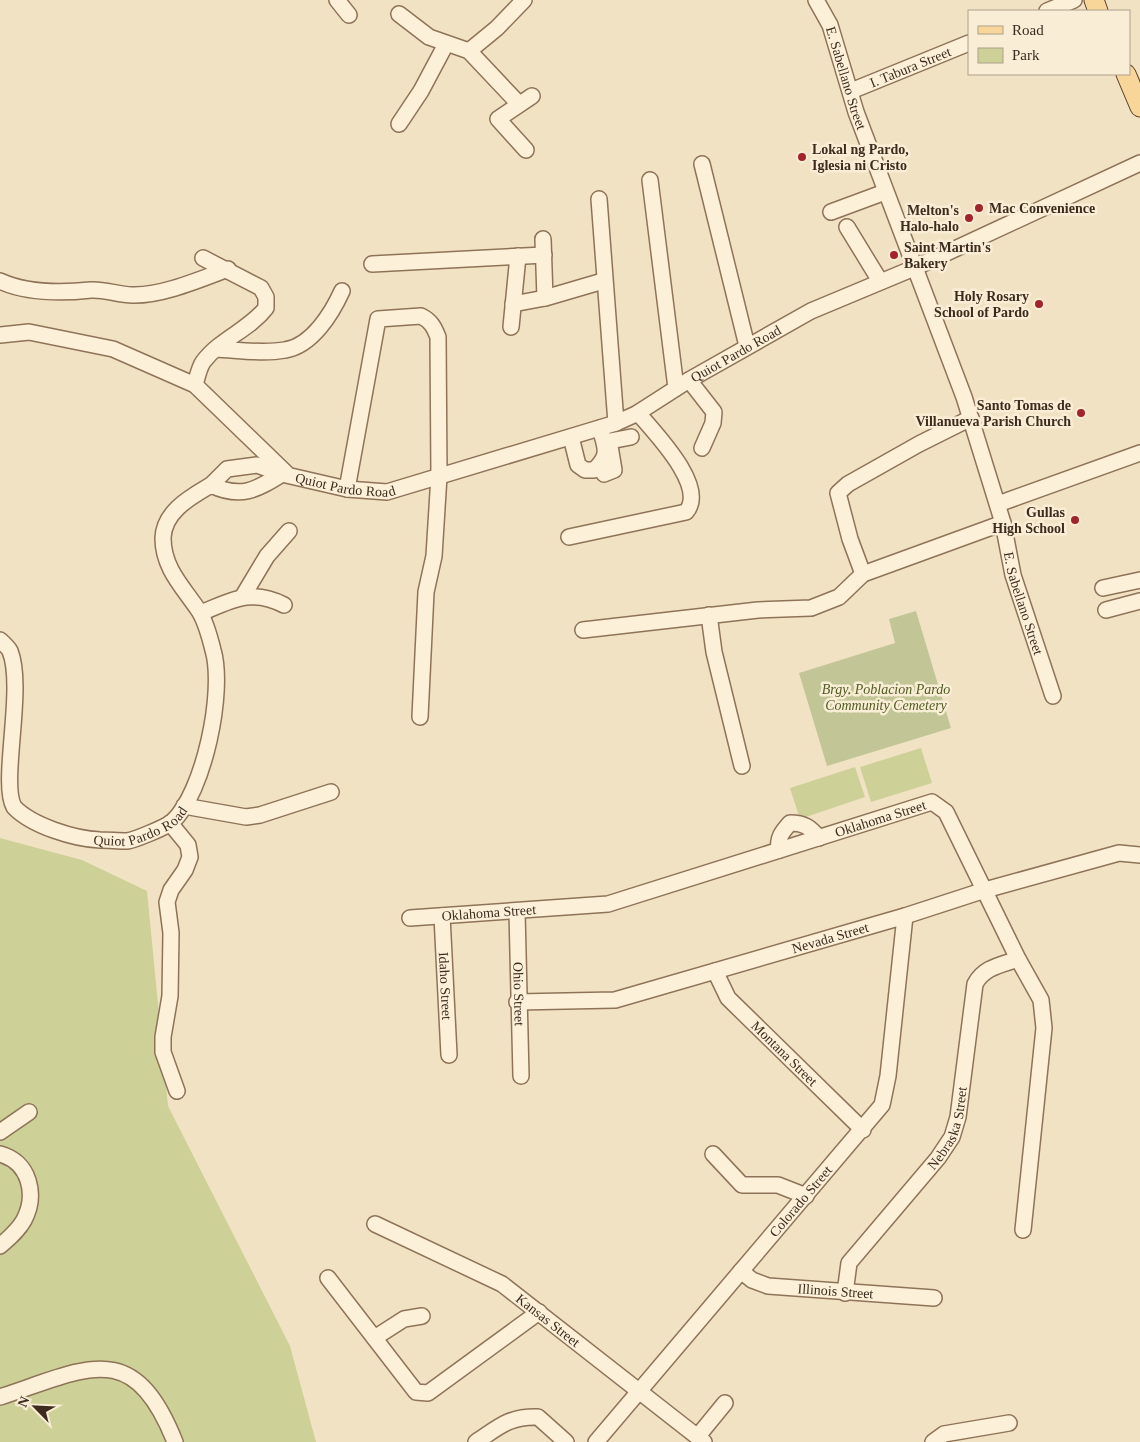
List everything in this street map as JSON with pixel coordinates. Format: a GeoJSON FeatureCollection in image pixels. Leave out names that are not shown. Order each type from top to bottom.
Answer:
{"type":"FeatureCollection","features":[{"type":"Feature","properties":{"kind":"main road"},"geometry":{"type":"LineString","coordinates":[[1126,75],[1140,107]]}},
{"type":"Feature","properties":{"kind":"street"},"geometry":{"type":"LineString","coordinates":[[337,0],[349,15]]}},
{"type":"Feature","properties":{"kind":"street"},"geometry":{"type":"LineString","coordinates":[[469,51],[497,28],[524,0]]}},
{"type":"Feature","properties":{"kind":"street","name":"E. Sabellano Street"},"geometry":{"type":"LineString","coordinates":[[816,0],[830,25],[856,112],[971,418],[1004,523],[1012,575],[1053,696]]}},
{"type":"Feature","properties":{"kind":"street"},"geometry":{"type":"LineString","coordinates":[[1049,10],[1074,0]]}},
{"type":"Feature","properties":{"kind":"street"},"geometry":{"type":"LineString","coordinates":[[399,14],[429,37],[469,51],[525,100],[498,119],[526,150]]}},
{"type":"Feature","properties":{"kind":"street","name":"I. Tabura Street"},"geometry":{"type":"LineString","coordinates":[[851,91],[968,43]]}},
{"type":"Feature","properties":{"kind":"street"},"geometry":{"type":"LineString","coordinates":[[399,124],[421,91],[446,44]]}},
{"type":"Feature","properties":{"kind":"street","name":"Quiot Pardo Road"},"geometry":{"type":"LineString","coordinates":[[0,640],[10,650],[14,672],[5,784],[12,806],[30,820],[82,839],[129,841],[170,823],[184,806],[207,751],[214,711],[216,668],[214,652],[201,613],[173,576],[166,561],[163,540],[165,529],[179,504],[211,485],[228,493],[256,490],[285,474],[347,489],[387,492],[571,437],[608,429],[638,413],[747,346],[811,311],[914,268],[1140,163]]}},
{"type":"Feature","properties":{"kind":"street"},"geometry":{"type":"LineString","coordinates":[[702,164],[747,346]]}},
{"type":"Feature","properties":{"kind":"street"},"geometry":{"type":"LineString","coordinates":[[650,180],[676,388]]}},
{"type":"Feature","properties":{"kind":"street"},"geometry":{"type":"LineString","coordinates":[[831,212],[885,192]]}},
{"type":"Feature","properties":{"kind":"street"},"geometry":{"type":"LineString","coordinates":[[599,199],[608,429],[614,470],[604,474]]}},
{"type":"Feature","properties":{"kind":"street"},"geometry":{"type":"LineString","coordinates":[[847,227],[880,281]]}},
{"type":"Feature","properties":{"kind":"street"},"geometry":{"type":"LineString","coordinates":[[543,239],[545,298]]}},
{"type":"Feature","properties":{"kind":"street"},"geometry":{"type":"LineString","coordinates":[[372,264],[544,255]]}},
{"type":"Feature","properties":{"kind":"street"},"geometry":{"type":"LineString","coordinates":[[511,328],[518,256]]}},
{"type":"Feature","properties":{"kind":"street"},"geometry":{"type":"LineString","coordinates":[[195,385],[202,363],[226,340],[240,332],[266,308],[266,296],[261,288],[228,269],[203,258]]}},
{"type":"Feature","properties":{"kind":"street"},"geometry":{"type":"LineString","coordinates":[[0,281],[12,287],[76,293],[93,290],[134,295],[182,286],[228,269]]}},
{"type":"Feature","properties":{"kind":"street"},"geometry":{"type":"LineString","coordinates":[[513,304],[545,298],[603,281]]}},
{"type":"Feature","properties":{"kind":"street"},"geometry":{"type":"LineString","coordinates":[[216,349],[286,350],[318,331],[333,310],[342,291]]}},
{"type":"Feature","properties":{"kind":"street"},"geometry":{"type":"LineString","coordinates":[[347,489],[378,319],[421,316],[433,325],[438,337],[439,476],[434,556],[426,592],[420,717]]}},
{"type":"Feature","properties":{"kind":"street"},"geometry":{"type":"LineString","coordinates":[[0,335],[29,332],[113,349],[195,385],[285,474]]}},
{"type":"Feature","properties":{"kind":"street"},"geometry":{"type":"LineString","coordinates":[[690,380],[714,412],[713,422],[702,448]]}},
{"type":"Feature","properties":{"kind":"street"},"geometry":{"type":"LineString","coordinates":[[569,537],[686,512],[692,505],[693,496],[675,457],[638,413]]}},
{"type":"Feature","properties":{"kind":"street"},"geometry":{"type":"LineString","coordinates":[[863,574],[850,539],[838,493],[848,484],[919,444],[971,418]]}},
{"type":"Feature","properties":{"kind":"street"},"geometry":{"type":"LineString","coordinates":[[571,437],[578,465],[585,470],[594,470],[604,460],[608,429]]}},
{"type":"Feature","properties":{"kind":"street"},"geometry":{"type":"LineString","coordinates":[[608,429],[631,437]]}},
{"type":"Feature","properties":{"kind":"street"},"geometry":{"type":"LineString","coordinates":[[998,504],[1140,453]]}},
{"type":"Feature","properties":{"kind":"street"},"geometry":{"type":"LineString","coordinates":[[211,485],[226,470],[257,465],[285,474]]}},
{"type":"Feature","properties":{"kind":"street"},"geometry":{"type":"LineString","coordinates":[[583,630],[758,610],[812,608],[839,596],[863,574],[1004,523]]}},
{"type":"Feature","properties":{"kind":"street"},"geometry":{"type":"LineString","coordinates":[[243,596],[267,556],[289,531]]}},
{"type":"Feature","properties":{"kind":"street"},"geometry":{"type":"LineString","coordinates":[[1103,588],[1140,580]]}},
{"type":"Feature","properties":{"kind":"street"},"geometry":{"type":"LineString","coordinates":[[201,613],[243,596],[269,597],[284,605]]}},
{"type":"Feature","properties":{"kind":"street"},"geometry":{"type":"LineString","coordinates":[[1106,610],[1140,601]]}},
{"type":"Feature","properties":{"kind":"street"},"geometry":{"type":"LineString","coordinates":[[709,615],[714,652],[742,766]]}},
{"type":"Feature","properties":{"kind":"street"},"geometry":{"type":"LineString","coordinates":[[184,806],[246,817],[260,815],[331,792]]}},
{"type":"Feature","properties":{"kind":"street","name":"Oklahoma Street"},"geometry":{"type":"LineString","coordinates":[[410,918],[517,912],[608,904],[932,802],[946,812],[1018,959],[1041,1000],[1044,1028],[1022,1230]]}},
{"type":"Feature","properties":{"kind":"street"},"geometry":{"type":"LineString","coordinates":[[170,823],[188,845],[190,857],[185,870],[171,890],[167,902],[171,942],[170,996],[163,1037],[163,1052],[177,1091]]}},
{"type":"Feature","properties":{"kind":"street"},"geometry":{"type":"LineString","coordinates":[[779,850],[778,842],[781,833],[790,824],[800,823],[810,827],[819,838]]}},
{"type":"Feature","properties":{"kind":"street","name":"Nevada Street"},"geometry":{"type":"LineString","coordinates":[[517,1002],[615,1000],[905,916],[985,890],[1119,853],[1140,855]]}},
{"type":"Feature","properties":{"kind":"street","name":"Ohio Street"},"geometry":{"type":"LineString","coordinates":[[517,912],[517,1002],[520,1076]]}},
{"type":"Feature","properties":{"kind":"street","name":"Idaho Street"},"geometry":{"type":"LineString","coordinates":[[442,916],[449,1055]]}},
{"type":"Feature","properties":{"kind":"street","name":"Colorado Street"},"geometry":{"type":"LineString","coordinates":[[596,1442],[863,1130],[882,1104],[888,1076],[905,916]]}},
{"type":"Feature","properties":{"kind":"street","name":"Nebraska Street"},"geometry":{"type":"LineString","coordinates":[[845,1292],[849,1263],[938,1158],[952,1137],[958,1117],[975,984],[981,974],[991,968],[1018,959]]}},
{"type":"Feature","properties":{"kind":"street","name":"Montana Street"},"geometry":{"type":"LineString","coordinates":[[715,971],[728,998],[863,1130]]}},
{"type":"Feature","properties":{"kind":"street"},"geometry":{"type":"LineString","coordinates":[[0,1132],[29,1112]]}},
{"type":"Feature","properties":{"kind":"street"},"geometry":{"type":"LineString","coordinates":[[0,1154],[12,1158],[20,1165],[28,1180],[31,1203],[23,1221],[13,1235],[0,1246]]}},
{"type":"Feature","properties":{"kind":"street"},"geometry":{"type":"LineString","coordinates":[[714,1154],[742,1185],[778,1185],[806,1196]]}},
{"type":"Feature","properties":{"kind":"street","name":"Kansas Street"},"geometry":{"type":"LineString","coordinates":[[375,1224],[502,1284],[701,1439]]}},
{"type":"Feature","properties":{"kind":"street","name":"Illinois Street"},"geometry":{"type":"LineString","coordinates":[[741,1271],[752,1280],[768,1286],[934,1298]]}},
{"type":"Feature","properties":{"kind":"street"},"geometry":{"type":"LineString","coordinates":[[328,1278],[376,1337],[416,1392],[428,1393],[538,1312]]}},
{"type":"Feature","properties":{"kind":"street"},"geometry":{"type":"LineString","coordinates":[[376,1337],[404,1319],[422,1316]]}},
{"type":"Feature","properties":{"kind":"street"},"geometry":{"type":"LineString","coordinates":[[0,1396],[73,1374],[100,1368],[110,1368],[127,1374],[152,1397],[175,1442]]}},
{"type":"Feature","properties":{"kind":"street"},"geometry":{"type":"LineString","coordinates":[[701,1439],[725,1402]]}},
{"type":"Feature","properties":{"kind":"street"},"geometry":{"type":"LineString","coordinates":[[476,1442],[513,1418],[532,1416],[538,1417],[566,1442]]}},
{"type":"Feature","properties":{"kind":"street"},"geometry":{"type":"LineString","coordinates":[[933,1442],[944,1434],[1009,1423]]}},
{"type":"Feature","properties":{"kind":"green space","name":"Brgy. Poblacion Pardo Community Cemetery"},"geometry":{"type":"Polygon","coordinates":[[[916,611],[951,728],[827,766],[799,673],[895,643],[889,619],[916,611]]]}},
{"type":"Feature","properties":{"kind":"green space"},"geometry":{"type":"Polygon","coordinates":[[[921,748],[932,783],[871,802],[860,767],[921,748]]]}},
{"type":"Feature","properties":{"kind":"green space"},"geometry":{"type":"Polygon","coordinates":[[[855,767],[865,797],[800,819],[790,788],[855,767]]]}},
{"type":"Feature","properties":{"kind":"green space"},"geometry":{"type":"Polygon","coordinates":[[[0,838],[82,860],[147,891],[168,1106],[290,1346],[316,1442],[0,1442],[0,838]]]}},
{"type":"Feature","properties":{"kind":"place","name":"Lokal ng Pardo, Iglesia ni Cristo"},"geometry":{"type":"Point","coordinates":[802,157]}},
{"type":"Feature","properties":{"kind":"place","name":"Mac Convenience"},"geometry":{"type":"Point","coordinates":[979,208]}},
{"type":"Feature","properties":{"kind":"place","name":"Melton's Halo-halo"},"geometry":{"type":"Point","coordinates":[969,218]}},
{"type":"Feature","properties":{"kind":"place","name":"Saint Martin's Bakery"},"geometry":{"type":"Point","coordinates":[894,255]}},
{"type":"Feature","properties":{"kind":"place","name":"Holy Rosary School of Pardo"},"geometry":{"type":"Point","coordinates":[1039,304]}},
{"type":"Feature","properties":{"kind":"place","name":"Santo Tomas de Villanueva Parish Church"},"geometry":{"type":"Point","coordinates":[1081,413]}},
{"type":"Feature","properties":{"kind":"place","name":"Gullas High School"},"geometry":{"type":"Point","coordinates":[1075,520]}}]}
